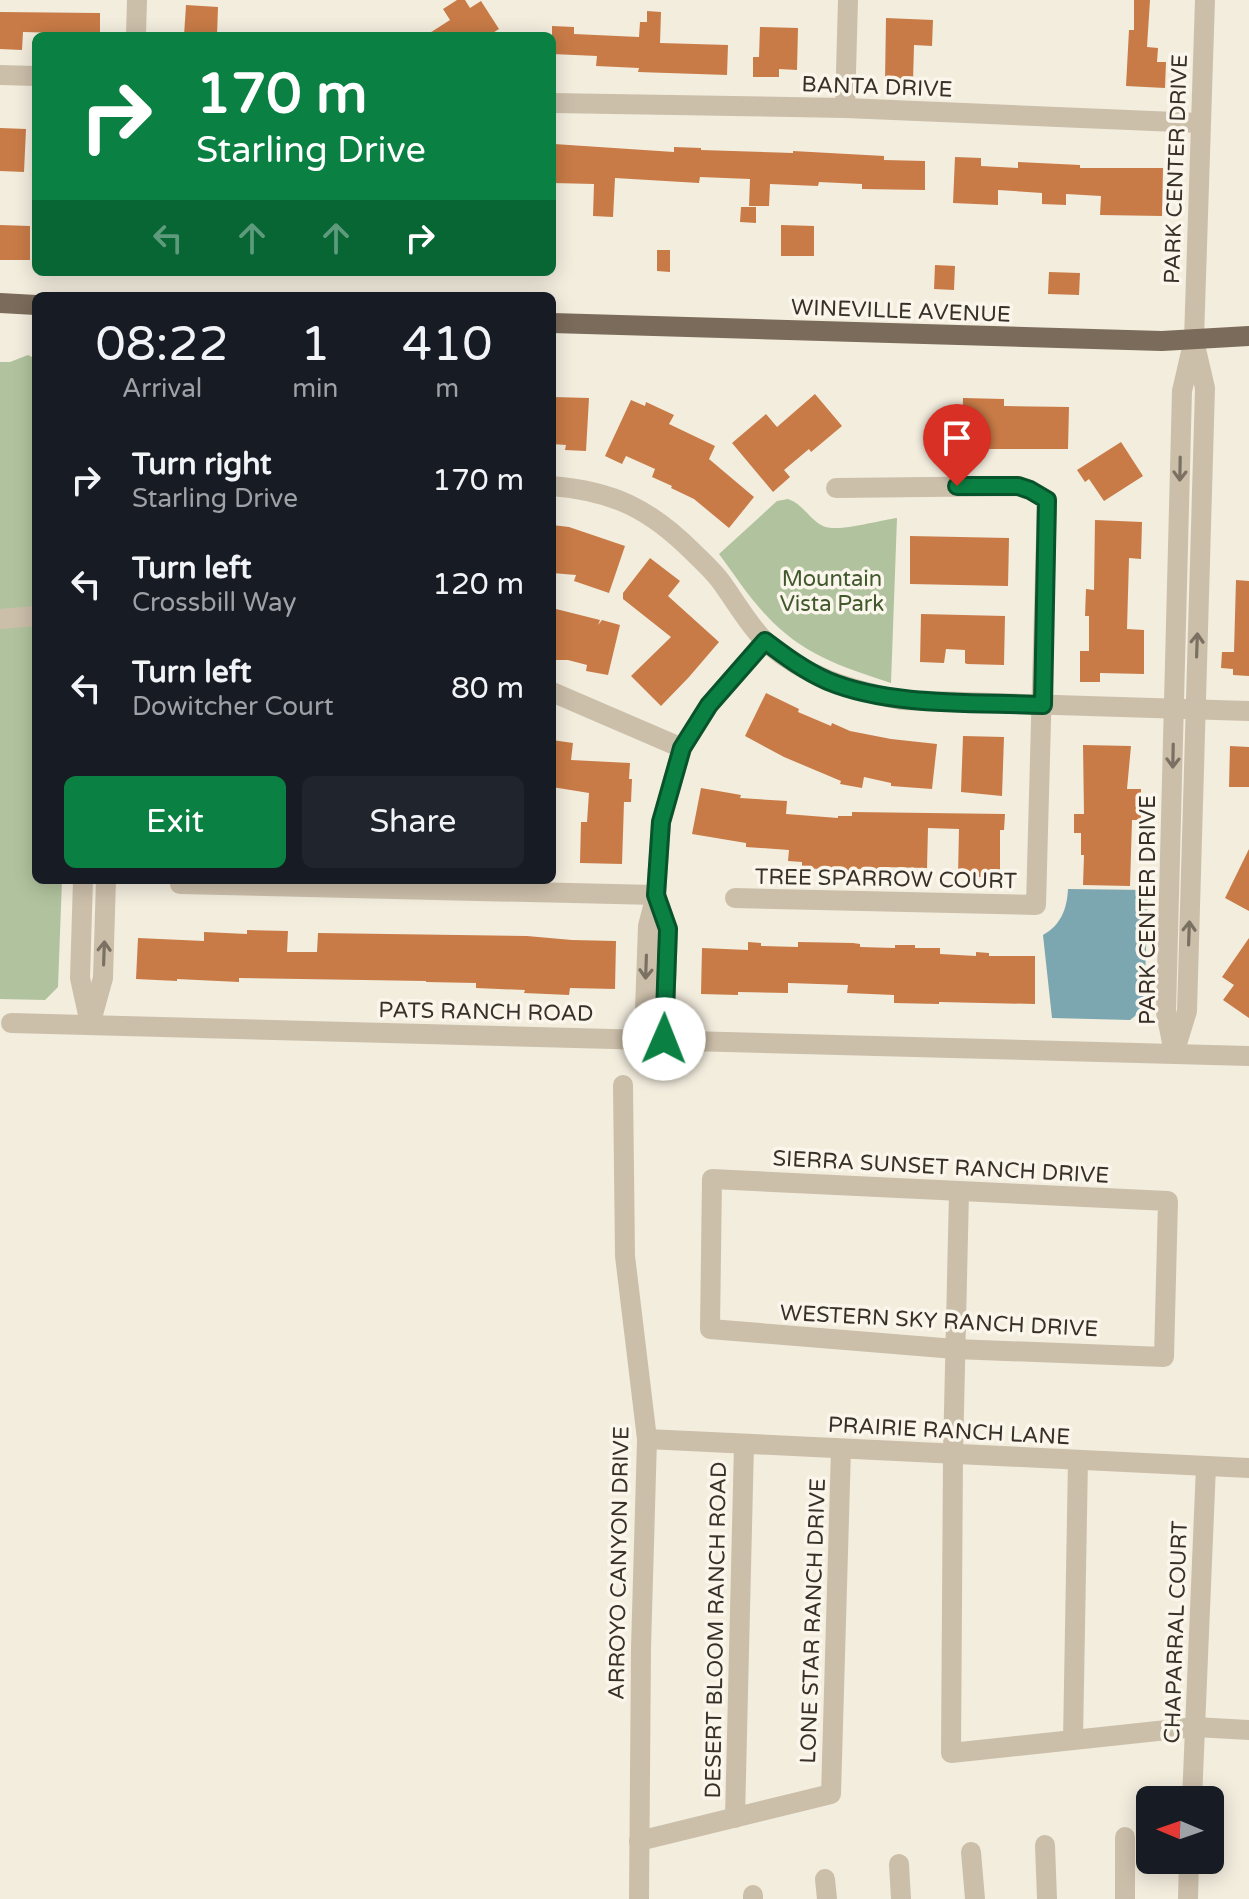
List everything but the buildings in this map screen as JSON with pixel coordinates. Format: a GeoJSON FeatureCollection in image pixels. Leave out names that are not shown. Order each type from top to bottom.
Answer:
{"type":"FeatureCollection","features":[{"type":"Feature","properties":{"kind":"main road"},"geometry":{"type":"LineString","coordinates":[[0,303],[32,305]]}},
{"type":"Feature","properties":{"kind":"main road","name":"WINEVILLE AVENUE"},"geometry":{"type":"LineString","coordinates":[[556,323],[1162,341],[1249,336]]}},
{"type":"Feature","properties":{"kind":"street"},"geometry":{"type":"LineString","coordinates":[[136,32],[137,0]]}},
{"type":"Feature","properties":{"kind":"street"},"geometry":{"type":"LineString","coordinates":[[845,108],[848,0]]}},
{"type":"Feature","properties":{"kind":"street","name":"PARK CENTER DRIVE"},"geometry":{"type":"LineString","coordinates":[[1174,1053],[1166,1012],[1182,391],[1194,339],[1205,0]]}},
{"type":"Feature","properties":{"kind":"street"},"geometry":{"type":"LineString","coordinates":[[0,75],[32,76]]}},
{"type":"Feature","properties":{"kind":"street","name":"BANTA DRIVE"},"geometry":{"type":"LineString","coordinates":[[556,103],[845,108],[1200,123]]}},
{"type":"Feature","properties":{"kind":"street","name":"PARK CENTER DRIVE"},"geometry":{"type":"LineString","coordinates":[[1174,1053],[1187,1011],[1205,388],[1194,339]]}},
{"type":"Feature","properties":{"kind":"street"},"geometry":{"type":"LineString","coordinates":[[556,486],[609,495],[647,513],[674,533],[717,576],[765,641],[797,665],[828,681],[901,700],[1249,711]]}},
{"type":"Feature","properties":{"kind":"street"},"geometry":{"type":"LineString","coordinates":[[836,488],[1018,486],[1047,500],[1043,705]]}},
{"type":"Feature","properties":{"kind":"street"},"geometry":{"type":"LineString","coordinates":[[0,619],[32,616]]}},
{"type":"Feature","properties":{"kind":"street"},"geometry":{"type":"LineString","coordinates":[[654,1039],[648,926],[656,895],[661,822],[682,748],[709,705],[765,641]]}},
{"type":"Feature","properties":{"kind":"street"},"geometry":{"type":"LineString","coordinates":[[556,694],[682,748]]}},
{"type":"Feature","properties":{"kind":"street","name":"TREE SPARROW COURT"},"geometry":{"type":"LineString","coordinates":[[735,898],[1036,905],[1043,705]]}},
{"type":"Feature","properties":{"kind":"street"},"geometry":{"type":"LineString","coordinates":[[83,884],[80,978],[90,1025]]}},
{"type":"Feature","properties":{"kind":"street"},"geometry":{"type":"LineString","coordinates":[[90,1025],[103,978],[106,884]]}},
{"type":"Feature","properties":{"kind":"street"},"geometry":{"type":"LineString","coordinates":[[180,884],[656,895]]}},
{"type":"Feature","properties":{"kind":"street","name":"PATS RANCH ROAD"},"geometry":{"type":"LineString","coordinates":[[11,1023],[1249,1056]]}},
{"type":"Feature","properties":{"kind":"street","name":"ARROYO CANYON DRIVE"},"geometry":{"type":"LineString","coordinates":[[623,1085],[625,1256],[647,1439],[639,1899]]}},
{"type":"Feature","properties":{"kind":"street","name":"SIERRA SUNSET RANCH DRIVE"},"geometry":{"type":"LineString","coordinates":[[710,1329],[712,1179],[1168,1201],[1164,1357]]}},
{"type":"Feature","properties":{"kind":"street"},"geometry":{"type":"LineString","coordinates":[[959,1192],[951,1753],[1195,1727],[1249,1730]]}},
{"type":"Feature","properties":{"kind":"street","name":"WESTERN SKY RANCH DRIVE"},"geometry":{"type":"LineString","coordinates":[[710,1329],[955,1349],[1164,1357]]}},
{"type":"Feature","properties":{"kind":"street","name":"PRAIRIE RANCH LANE"},"geometry":{"type":"LineString","coordinates":[[647,1439],[1249,1468]]}},
{"type":"Feature","properties":{"kind":"street","name":"DESERT BLOOM RANCH ROAD"},"geometry":{"type":"LineString","coordinates":[[735,1818],[744,1444]]}},
{"type":"Feature","properties":{"kind":"street","name":"LONE STAR RANCH DRIVE"},"geometry":{"type":"LineString","coordinates":[[735,1818],[831,1794],[841,1449]]}},
{"type":"Feature","properties":{"kind":"street"},"geometry":{"type":"LineString","coordinates":[[1073,1740],[1078,1460]]}},
{"type":"Feature","properties":{"kind":"street","name":"CHAPARRAL COURT"},"geometry":{"type":"LineString","coordinates":[[1193,1786],[1206,1466]]}},
{"type":"Feature","properties":{"kind":"street"},"geometry":{"type":"LineString","coordinates":[[639,1841],[735,1818]]}},
{"type":"Feature","properties":{"kind":"street"},"geometry":{"type":"LineString","coordinates":[[1125,1837],[1125,1899]]}},
{"type":"Feature","properties":{"kind":"street"},"geometry":{"type":"LineString","coordinates":[[1045,1845],[1047,1899]]}},
{"type":"Feature","properties":{"kind":"street"},"geometry":{"type":"LineString","coordinates":[[971,1852],[975,1899]]}},
{"type":"Feature","properties":{"kind":"street"},"geometry":{"type":"LineString","coordinates":[[899,1864],[901,1899]]}},
{"type":"Feature","properties":{"kind":"street"},"geometry":{"type":"LineString","coordinates":[[1188,1899],[1189,1874]]}},
{"type":"Feature","properties":{"kind":"green space"},"geometry":{"type":"Polygon","coordinates":[[[28,355],[32,357],[32,884],[62,884],[58,987],[45,1000],[0,999],[0,362],[10,362],[28,355]]]}},
{"type":"Feature","properties":{"kind":"green space","name":"Mountain Vista Park"},"geometry":{"type":"Polygon","coordinates":[[[788,499],[818,523],[830,528],[897,518],[891,683],[823,658],[793,639],[759,607],[719,554],[777,501],[788,499]]]}},
{"type":"Feature","properties":{"kind":"water"},"geometry":{"type":"Polygon","coordinates":[[[1068,889],[1148,890],[1144,1009],[1130,1020],[1052,1018],[1043,935],[1062,916],[1068,889]]]}},
{"type":"Feature","properties":{"kind":"route"},"geometry":{"type":"LineString","coordinates":[[664,1039],[668,929],[656,895],[661,822],[682,748],[709,705],[765,641],[797,665],[828,681],[863,692],[901,700],[1043,705],[1047,500],[1018,486],[957,486]]}}]}
